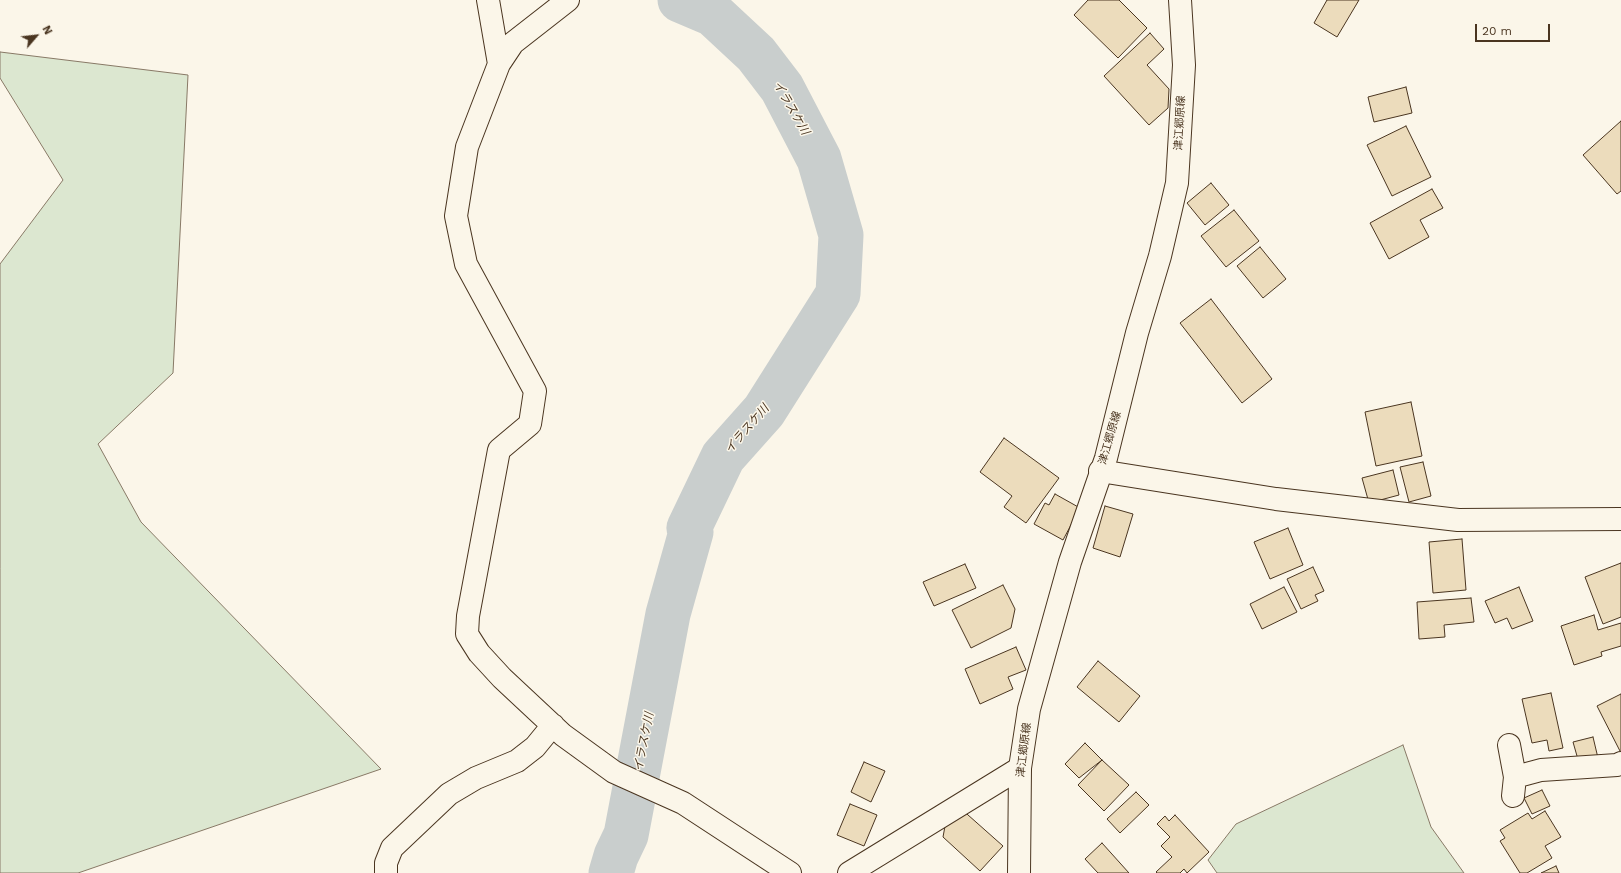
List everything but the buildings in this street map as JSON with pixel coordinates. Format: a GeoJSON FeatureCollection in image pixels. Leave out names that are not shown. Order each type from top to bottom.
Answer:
{"type":"FeatureCollection","features":[{"type":"Feature","properties":{"kind":"street"},"geometry":{"type":"LineString","coordinates":[[488,0],[498,64]]}},
{"type":"Feature","properties":{"kind":"street"},"geometry":{"type":"LineString","coordinates":[[568,0],[513,43],[498,64],[467,146],[456,216],[466,264],[535,391],[530,424],[499,450],[468,616],[468,634],[479,653],[502,678],[563,735],[614,772],[683,802],[790,873]]}},
{"type":"Feature","properties":{"kind":"street","name":"津江郷原線"},"geometry":{"type":"LineString","coordinates":[[1019,873],[1020,768],[1031,702],[1070,562],[1100,471],[1106,458],[1137,333],[1160,256],[1177,183],[1184,64],[1180,0]]}},
{"type":"Feature","properties":{"kind":"street"},"geometry":{"type":"LineString","coordinates":[[1100,471],[1276,499],[1458,520],[1621,519]]}},
{"type":"Feature","properties":{"kind":"street"},"geometry":{"type":"LineString","coordinates":[[386,873],[386,863],[392,848],[448,794],[476,778],[517,761],[534,747],[553,725]]}},
{"type":"Feature","properties":{"kind":"street"},"geometry":{"type":"LineString","coordinates":[[1509,744],[1514,787],[1541,770],[1617,765],[1621,763]]}},
{"type":"Feature","properties":{"kind":"street"},"geometry":{"type":"LineString","coordinates":[[849,873],[1020,768]]}},
{"type":"Feature","properties":{"kind":"green space"},"geometry":{"type":"Polygon","coordinates":[[[0,52],[188,75],[173,373],[98,444],[141,522],[381,769],[78,873],[0,873],[0,264],[63,180],[0,78],[0,52]]]}},
{"type":"Feature","properties":{"kind":"green space"},"geometry":{"type":"Polygon","coordinates":[[[1403,745],[1431,827],[1464,873],[1217,873],[1208,860],[1236,824],[1403,745]]]}},
{"type":"Feature","properties":{"kind":"waterway","name":"イラスケ川"},"geometry":{"type":"LineString","coordinates":[[611,873],[616,856],[626,835],[668,614],[691,532],[689,528],[723,457],[764,411],[838,294],[841,235],[819,159],[782,88],[756,54],[713,14],[680,0]]}}]}
